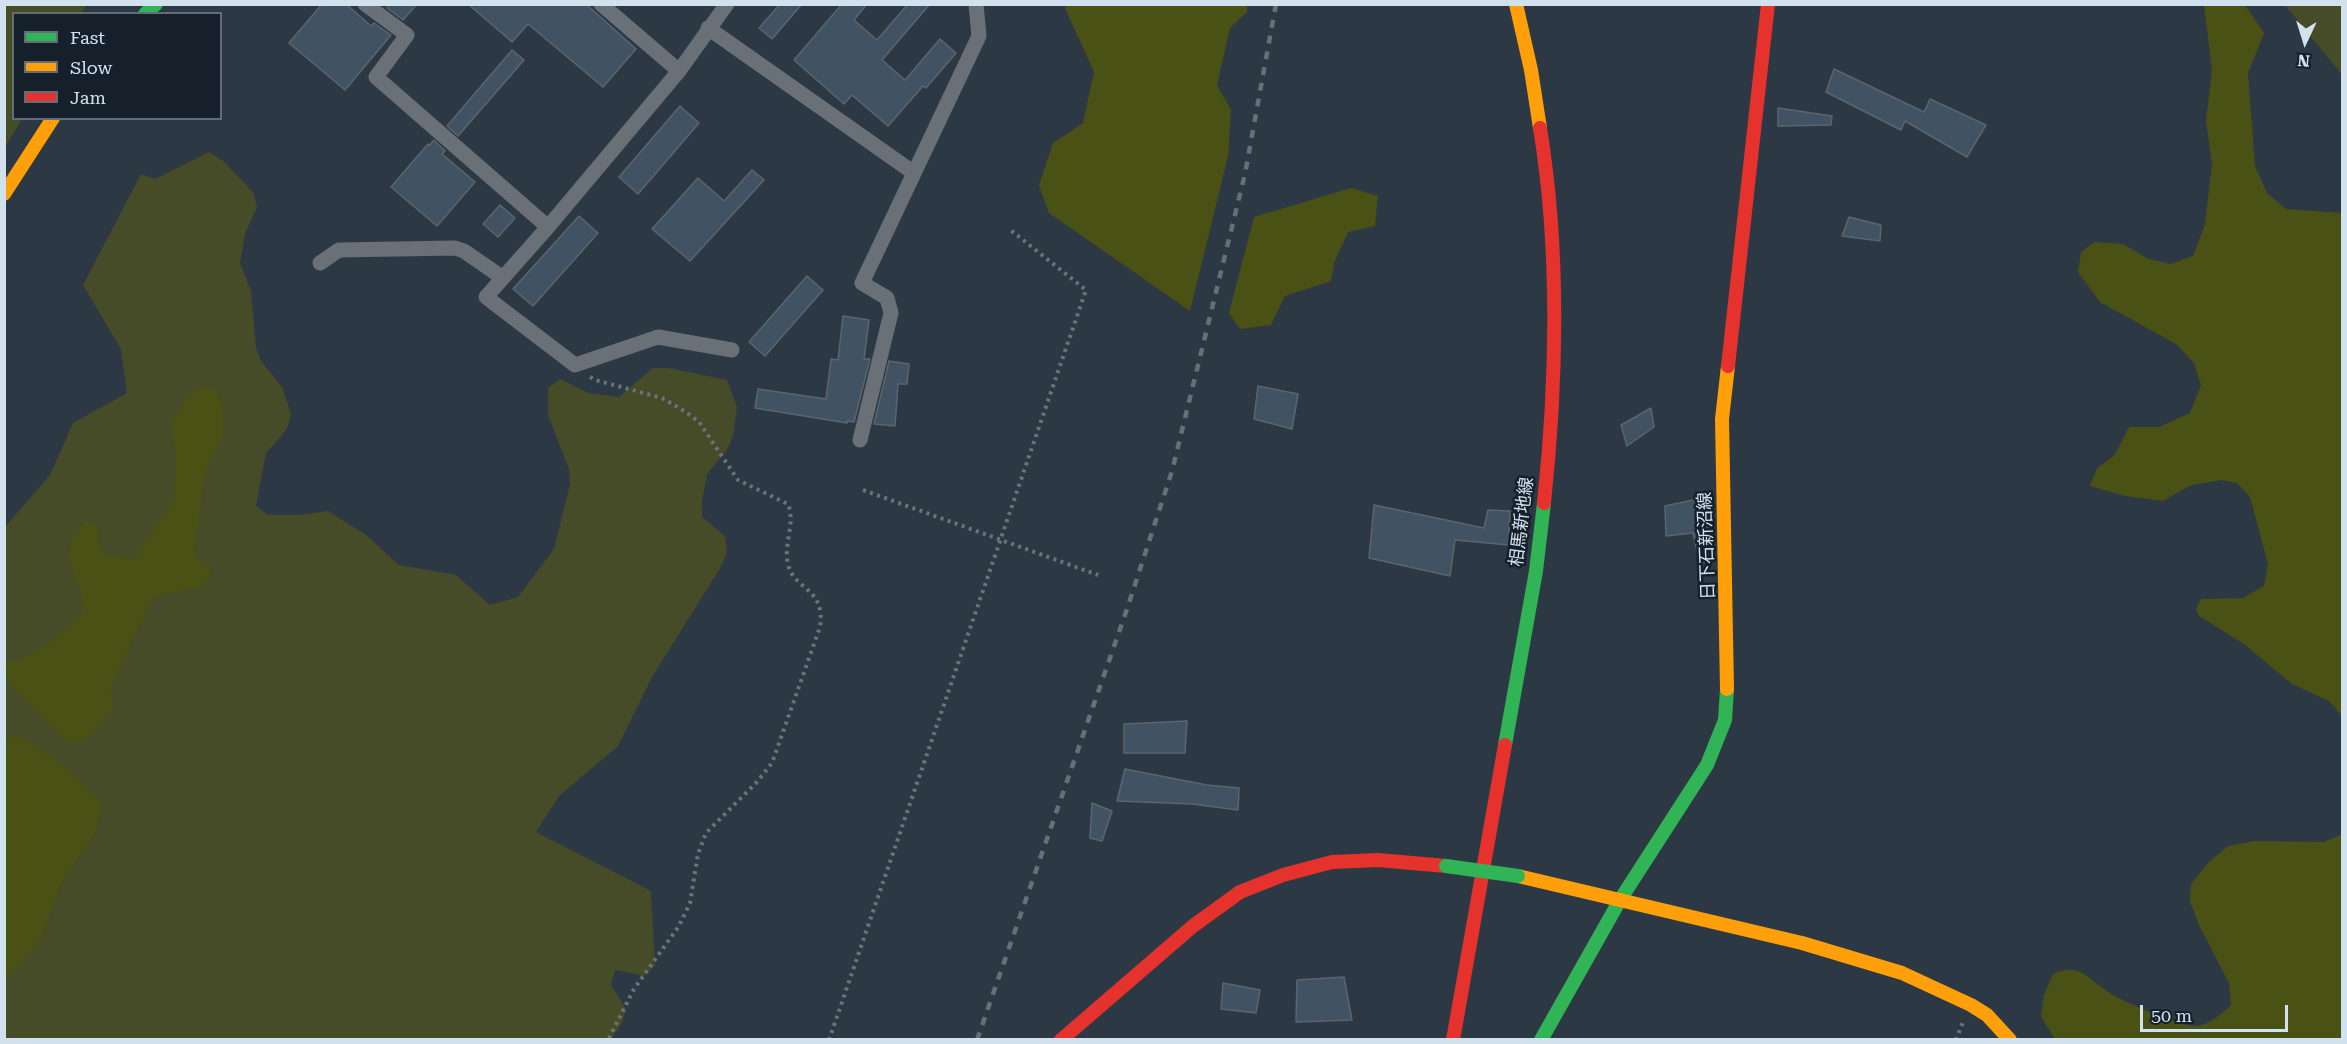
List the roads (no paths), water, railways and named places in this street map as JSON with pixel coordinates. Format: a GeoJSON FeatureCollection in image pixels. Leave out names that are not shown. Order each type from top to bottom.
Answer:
{"type":"FeatureCollection","features":[{"type":"Feature","properties":{"kind":"main road","name":"相馬新地線"},"geometry":{"type":"LineString","coordinates":[[1453,1040],[1539,543],[1550,437],[1553,330],[1552,233],[1544,152],[1516,4]]}},
{"type":"Feature","properties":{"kind":"main road","name":"日下石新沼線"},"geometry":{"type":"LineString","coordinates":[[1541,1040],[1620,900],[1707,765],[1725,720],[1728,671],[1722,419],[1768,4]]}},
{"type":"Feature","properties":{"kind":"main road"},"geometry":{"type":"LineString","coordinates":[[4,194],[52,120]]}},
{"type":"Feature","properties":{"kind":"main road"},"geometry":{"type":"LineString","coordinates":[[1061,1040],[1192,926],[1240,892],[1283,875],[1332,862],[1378,860],[1518,876],[1802,943],[1902,973],[1971,1005],[1987,1016],[2010,1040]]}},
{"type":"Feature","properties":{"kind":"street"},"geometry":{"type":"LineString","coordinates":[[365,4],[407,35],[376,77],[548,227]]}},
{"type":"Feature","properties":{"kind":"street"},"geometry":{"type":"LineString","coordinates":[[602,4],[679,71]]}},
{"type":"Feature","properties":{"kind":"street"},"geometry":{"type":"LineString","coordinates":[[727,4],[679,71],[486,297],[575,365],[658,337],[732,350]]}},
{"type":"Feature","properties":{"kind":"street"},"geometry":{"type":"LineString","coordinates":[[860,440],[891,313],[887,298],[862,283],[979,36],[976,4]]}},
{"type":"Feature","properties":{"kind":"street"},"geometry":{"type":"LineString","coordinates":[[708,28],[914,173]]}},
{"type":"Feature","properties":{"kind":"street"},"geometry":{"type":"LineString","coordinates":[[320,263],[339,249],[454,248],[464,251],[503,278]]}},
{"type":"Feature","properties":{"kind":"railway"},"geometry":{"type":"LineString","coordinates":[[977,1040],[1127,609],[1172,471],[1245,174],[1276,4]]}}]}
